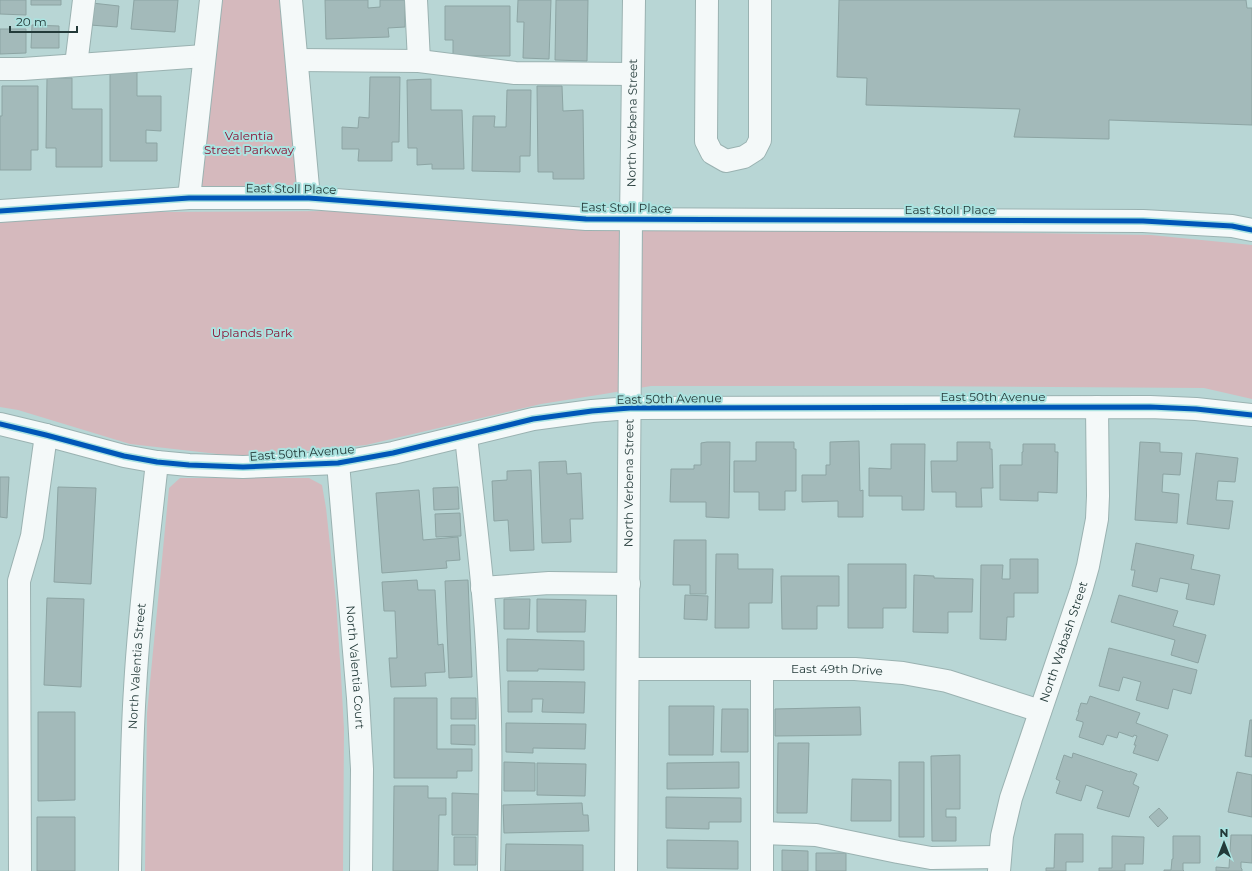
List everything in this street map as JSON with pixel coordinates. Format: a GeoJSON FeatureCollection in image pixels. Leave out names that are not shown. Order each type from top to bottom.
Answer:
{"type":"FeatureCollection","features":[{"type":"Feature","properties":{"kind":"street"},"geometry":{"type":"LineString","coordinates":[[76,66],[84,0]]}},
{"type":"Feature","properties":{"kind":"street"},"geometry":{"type":"LineString","coordinates":[[188,198],[211,0]]}},
{"type":"Feature","properties":{"kind":"street"},"geometry":{"type":"LineString","coordinates":[[291,0],[309,198]]}},
{"type":"Feature","properties":{"kind":"street"},"geometry":{"type":"LineString","coordinates":[[416,0],[418,61]]}},
{"type":"Feature","properties":{"kind":"street","name":"North Verbena Street"},"geometry":{"type":"LineString","coordinates":[[626,871],[634,0]]}},
{"type":"Feature","properties":{"kind":"street"},"geometry":{"type":"LineString","coordinates":[[707,0],[706,141],[712,154],[726,160],[744,157],[755,150],[760,140],[760,0]]}},
{"type":"Feature","properties":{"kind":"street"},"geometry":{"type":"LineString","coordinates":[[0,70],[76,66],[204,56]]}},
{"type":"Feature","properties":{"kind":"street"},"geometry":{"type":"LineString","coordinates":[[297,60],[418,61],[515,73],[633,74]]}},
{"type":"Feature","properties":{"kind":"street","name":"East Stoll Place"},"geometry":{"type":"LineString","coordinates":[[0,211],[188,198],[309,198],[586,219],[1143,221],[1232,226],[1252,230]]}},
{"type":"Feature","properties":{"kind":"street","name":"North Wabash Street"},"geometry":{"type":"LineString","coordinates":[[999,864],[1006,817],[1011,798],[1082,585],[1093,545],[1097,519],[1098,496],[1097,407]]}},
{"type":"Feature","properties":{"kind":"street","name":"East 50th Avenue"},"geometry":{"type":"LineString","coordinates":[[0,424],[124,456],[157,462],[243,467],[338,463],[393,453],[533,419],[592,411],[630,408],[1150,407],[1196,409],[1252,415]]}},
{"type":"Feature","properties":{"kind":"street"},"geometry":{"type":"LineString","coordinates":[[20,871],[10,581],[32,536],[46,435]]}},
{"type":"Feature","properties":{"kind":"street"},"geometry":{"type":"LineString","coordinates":[[466,436],[482,588],[488,666],[491,728],[489,871]]}},
{"type":"Feature","properties":{"kind":"street","name":"North Valentia Street"},"geometry":{"type":"LineString","coordinates":[[130,871],[131,754],[135,687],[157,462]]}},
{"type":"Feature","properties":{"kind":"street","name":"North Valentia Court"},"geometry":{"type":"LineString","coordinates":[[338,463],[358,698],[362,769],[361,871]]}},
{"type":"Feature","properties":{"kind":"street"},"geometry":{"type":"LineString","coordinates":[[482,588],[519,584],[549,583],[628,584]]}},
{"type":"Feature","properties":{"kind":"street","name":"East 49th Drive"},"geometry":{"type":"LineString","coordinates":[[628,669],[855,669],[904,672],[947,681],[1040,711]]}},
{"type":"Feature","properties":{"kind":"street"},"geometry":{"type":"LineString","coordinates":[[762,669],[762,871]]}},
{"type":"Feature","properties":{"kind":"street"},"geometry":{"type":"LineString","coordinates":[[762,833],[816,835],[931,858],[999,864]]}},
{"type":"Feature","properties":{"kind":"green space","name":"Valentia Street Parkway"},"geometry":{"type":"Polygon","coordinates":[[[211,0],[291,0],[309,198],[189,198],[211,0]]]}},
{"type":"Feature","properties":{"kind":"green space","name":"Uplands Park"},"geometry":{"type":"Polygon","coordinates":[[[337,211],[599,231],[684,227],[1151,235],[1252,245],[1252,399],[1204,388],[651,386],[541,404],[366,445],[244,457],[130,444],[18,410],[0,407],[0,221],[154,212],[337,211]]]}},
{"type":"Feature","properties":{"kind":"green space"},"geometry":{"type":"Polygon","coordinates":[[[180,478],[309,478],[322,485],[326,508],[336,601],[344,729],[343,871],[145,871],[147,713],[169,488],[180,478]]]}},
{"type":"Feature","properties":{"kind":"building"},"geometry":{"type":"Polygon","coordinates":[[[0,0],[26,0],[26,15],[0,14],[0,0]]]}},
{"type":"Feature","properties":{"kind":"building"},"geometry":{"type":"Polygon","coordinates":[[[31,0],[61,0],[61,5],[31,5],[31,0]]]}},
{"type":"Feature","properties":{"kind":"building"},"geometry":{"type":"Polygon","coordinates":[[[134,0],[178,0],[175,32],[131,29],[134,0]]]}},
{"type":"Feature","properties":{"kind":"building"},"geometry":{"type":"Polygon","coordinates":[[[325,0],[368,0],[368,8],[380,7],[380,0],[405,0],[405,27],[388,28],[389,37],[326,39],[325,0]]]}},
{"type":"Feature","properties":{"kind":"building"},"geometry":{"type":"Polygon","coordinates":[[[518,0],[551,0],[549,59],[523,58],[524,22],[517,22],[518,0]]]}},
{"type":"Feature","properties":{"kind":"building"},"geometry":{"type":"Polygon","coordinates":[[[556,0],[588,0],[587,61],[555,60],[556,0]]]}},
{"type":"Feature","properties":{"kind":"building"},"geometry":{"type":"Polygon","coordinates":[[[839,0],[1246,0],[1247,8],[1252,8],[1252,125],[1109,120],[1109,139],[1014,137],[1020,109],[866,105],[867,78],[837,77],[839,0]]]}},
{"type":"Feature","properties":{"kind":"building"},"geometry":{"type":"Polygon","coordinates":[[[92,3],[119,6],[117,27],[90,25],[92,3]]]}},
{"type":"Feature","properties":{"kind":"building"},"geometry":{"type":"Polygon","coordinates":[[[445,6],[510,6],[510,56],[453,56],[453,40],[445,40],[445,6]]]}},
{"type":"Feature","properties":{"kind":"building"},"geometry":{"type":"Polygon","coordinates":[[[32,25],[59,26],[59,48],[31,48],[32,25]]]}},
{"type":"Feature","properties":{"kind":"building"},"geometry":{"type":"Polygon","coordinates":[[[0,29],[26,29],[26,53],[0,54],[0,29]]]}},
{"type":"Feature","properties":{"kind":"building"},"geometry":{"type":"Polygon","coordinates":[[[110,71],[137,71],[137,96],[161,96],[161,131],[146,130],[146,143],[157,143],[157,161],[110,161],[110,71]]]}},
{"type":"Feature","properties":{"kind":"building"},"geometry":{"type":"Polygon","coordinates":[[[370,77],[400,77],[399,142],[392,142],[392,161],[358,161],[359,149],[342,149],[342,127],[358,128],[359,117],[369,118],[370,77]]]}},
{"type":"Feature","properties":{"kind":"building"},"geometry":{"type":"Polygon","coordinates":[[[47,78],[72,78],[72,109],[102,109],[102,167],[56,167],[56,148],[46,148],[47,78]]]}},
{"type":"Feature","properties":{"kind":"building"},"geometry":{"type":"Polygon","coordinates":[[[431,79],[431,110],[462,110],[464,169],[432,169],[432,164],[417,165],[417,148],[408,148],[407,80],[431,79]]]}},
{"type":"Feature","properties":{"kind":"building"},"geometry":{"type":"Polygon","coordinates":[[[2,86],[38,86],[38,150],[31,150],[31,170],[0,170],[0,116],[2,116],[2,86]]]}},
{"type":"Feature","properties":{"kind":"building"},"geometry":{"type":"Polygon","coordinates":[[[537,86],[562,86],[563,111],[583,110],[584,179],[553,179],[553,172],[538,172],[537,86]]]}},
{"type":"Feature","properties":{"kind":"building"},"geometry":{"type":"Polygon","coordinates":[[[507,90],[531,90],[530,156],[520,156],[520,172],[472,171],[473,116],[495,116],[494,127],[506,127],[507,90]]]}},
{"type":"Feature","properties":{"kind":"building"},"geometry":{"type":"Polygon","coordinates":[[[859,441],[860,491],[863,490],[863,517],[838,517],[838,501],[802,502],[802,475],[826,475],[826,465],[830,465],[830,442],[859,441]]]}},
{"type":"Feature","properties":{"kind":"building"},"geometry":{"type":"Polygon","coordinates":[[[730,442],[729,518],[706,517],[706,502],[670,502],[671,469],[694,469],[694,465],[701,465],[701,443],[730,442]]]}},
{"type":"Feature","properties":{"kind":"building"},"geometry":{"type":"Polygon","coordinates":[[[756,442],[794,442],[794,449],[796,449],[796,491],[785,491],[785,510],[759,510],[759,492],[734,492],[734,461],[756,461],[756,442]]]}},
{"type":"Feature","properties":{"kind":"building"},"geometry":{"type":"Polygon","coordinates":[[[957,442],[990,442],[990,449],[992,449],[993,488],[981,488],[982,507],[956,507],[956,492],[932,492],[931,461],[957,461],[957,442]]]}},
{"type":"Feature","properties":{"kind":"building"},"geometry":{"type":"Polygon","coordinates":[[[1140,442],[1160,443],[1160,452],[1182,453],[1180,475],[1163,474],[1162,492],[1179,494],[1177,523],[1135,520],[1140,442]]]}},
{"type":"Feature","properties":{"kind":"building"},"geometry":{"type":"Polygon","coordinates":[[[891,444],[925,444],[924,510],[902,510],[902,496],[869,496],[869,468],[891,469],[891,444]]]}},
{"type":"Feature","properties":{"kind":"building"},"geometry":{"type":"Polygon","coordinates":[[[1023,444],[1055,444],[1055,452],[1058,452],[1057,493],[1038,492],[1038,501],[1000,500],[1000,465],[1022,465],[1023,444]]]}},
{"type":"Feature","properties":{"kind":"building"},"geometry":{"type":"Polygon","coordinates":[[[1196,453],[1238,458],[1235,482],[1218,481],[1216,500],[1233,501],[1229,529],[1187,524],[1196,453]]]}},
{"type":"Feature","properties":{"kind":"building"},"geometry":{"type":"Polygon","coordinates":[[[566,461],[567,474],[581,473],[583,519],[570,519],[571,542],[542,543],[539,462],[566,461]]]}},
{"type":"Feature","properties":{"kind":"building"},"geometry":{"type":"Polygon","coordinates":[[[531,470],[534,550],[510,551],[508,520],[494,521],[492,481],[507,480],[507,471],[531,470]]]}},
{"type":"Feature","properties":{"kind":"building"},"geometry":{"type":"Polygon","coordinates":[[[0,477],[9,477],[7,518],[0,517],[0,477]]]}},
{"type":"Feature","properties":{"kind":"building"},"geometry":{"type":"Polygon","coordinates":[[[58,487],[96,488],[91,584],[54,582],[58,487]]]}},
{"type":"Feature","properties":{"kind":"building"},"geometry":{"type":"Polygon","coordinates":[[[458,487],[459,509],[434,510],[433,488],[458,487]]]}},
{"type":"Feature","properties":{"kind":"building"},"geometry":{"type":"Polygon","coordinates":[[[419,490],[423,540],[458,537],[460,560],[446,561],[447,568],[382,573],[376,493],[419,490]]]}},
{"type":"Feature","properties":{"kind":"building"},"geometry":{"type":"Polygon","coordinates":[[[460,513],[461,536],[436,537],[435,514],[460,513]]]}},
{"type":"Feature","properties":{"kind":"building"},"geometry":{"type":"Polygon","coordinates":[[[674,540],[706,540],[706,594],[690,594],[690,585],[673,585],[674,540]]]}},
{"type":"Feature","properties":{"kind":"building"},"geometry":{"type":"Polygon","coordinates":[[[1136,543],[1194,555],[1191,569],[1220,575],[1214,605],[1186,599],[1189,584],[1160,578],[1157,592],[1132,586],[1135,570],[1131,570],[1136,543]]]}},
{"type":"Feature","properties":{"kind":"building"},"geometry":{"type":"Polygon","coordinates":[[[716,554],[738,554],[738,569],[773,569],[772,603],[749,603],[749,628],[715,628],[716,554]]]}},
{"type":"Feature","properties":{"kind":"building"},"geometry":{"type":"Polygon","coordinates":[[[1010,559],[1038,559],[1038,593],[1014,593],[1014,617],[1007,617],[1006,640],[980,639],[981,565],[1003,565],[1002,579],[1010,579],[1010,559]]]}},
{"type":"Feature","properties":{"kind":"building"},"geometry":{"type":"Polygon","coordinates":[[[848,564],[906,564],[906,608],[883,608],[883,628],[848,628],[848,564]]]}},
{"type":"Feature","properties":{"kind":"building"},"geometry":{"type":"Polygon","coordinates":[[[914,575],[934,576],[934,578],[973,579],[972,612],[948,612],[948,633],[913,632],[914,575]]]}},
{"type":"Feature","properties":{"kind":"building"},"geometry":{"type":"Polygon","coordinates":[[[781,576],[839,576],[839,606],[817,606],[817,629],[782,629],[781,576]]]}},
{"type":"Feature","properties":{"kind":"building"},"geometry":{"type":"Polygon","coordinates":[[[417,580],[418,590],[435,590],[438,645],[443,644],[445,672],[425,673],[426,686],[391,687],[389,658],[397,658],[395,611],[384,611],[382,582],[417,580]]]}},
{"type":"Feature","properties":{"kind":"building"},"geometry":{"type":"Polygon","coordinates":[[[468,580],[472,677],[449,678],[445,581],[468,580]]]}},
{"type":"Feature","properties":{"kind":"building"},"geometry":{"type":"Polygon","coordinates":[[[685,595],[708,596],[707,620],[684,619],[685,595]]]}},
{"type":"Feature","properties":{"kind":"building"},"geometry":{"type":"Polygon","coordinates":[[[1119,595],[1178,611],[1173,626],[1206,635],[1198,663],[1171,655],[1175,640],[1111,622],[1119,595]]]}},
{"type":"Feature","properties":{"kind":"building"},"geometry":{"type":"Polygon","coordinates":[[[47,598],[84,599],[81,687],[44,685],[47,598]]]}},
{"type":"Feature","properties":{"kind":"building"},"geometry":{"type":"Polygon","coordinates":[[[504,599],[530,599],[529,629],[504,629],[504,599]]]}},
{"type":"Feature","properties":{"kind":"building"},"geometry":{"type":"Polygon","coordinates":[[[537,599],[586,600],[585,632],[537,632],[537,599]]]}},
{"type":"Feature","properties":{"kind":"building"},"geometry":{"type":"Polygon","coordinates":[[[507,639],[584,641],[584,670],[538,669],[538,671],[507,671],[507,639]]]}},
{"type":"Feature","properties":{"kind":"building"},"geometry":{"type":"Polygon","coordinates":[[[1109,648],[1197,670],[1191,694],[1173,689],[1168,709],[1136,700],[1141,682],[1123,677],[1119,691],[1099,686],[1109,648]]]}},
{"type":"Feature","properties":{"kind":"building"},"geometry":{"type":"Polygon","coordinates":[[[508,681],[585,682],[584,713],[542,712],[543,699],[532,699],[532,712],[508,712],[508,681]]]}},
{"type":"Feature","properties":{"kind":"building"},"geometry":{"type":"Polygon","coordinates":[[[1090,696],[1140,713],[1136,723],[1168,735],[1158,761],[1133,753],[1137,736],[1134,735],[1133,737],[1119,732],[1117,738],[1107,735],[1103,745],[1079,737],[1083,722],[1076,720],[1078,712],[1081,703],[1087,704],[1090,696]]]}},
{"type":"Feature","properties":{"kind":"building"},"geometry":{"type":"Polygon","coordinates":[[[394,698],[437,698],[437,749],[472,749],[472,771],[457,771],[457,778],[394,778],[394,698]]]}},
{"type":"Feature","properties":{"kind":"building"},"geometry":{"type":"Polygon","coordinates":[[[451,698],[476,698],[476,719],[451,719],[451,698]]]}},
{"type":"Feature","properties":{"kind":"building"},"geometry":{"type":"Polygon","coordinates":[[[669,706],[714,706],[713,755],[669,755],[669,706]]]}},
{"type":"Feature","properties":{"kind":"building"},"geometry":{"type":"Polygon","coordinates":[[[860,707],[861,735],[775,736],[775,709],[860,707]]]}},
{"type":"Feature","properties":{"kind":"building"},"geometry":{"type":"Polygon","coordinates":[[[722,709],[748,709],[748,752],[721,752],[722,709]]]}},
{"type":"Feature","properties":{"kind":"building"},"geometry":{"type":"Polygon","coordinates":[[[38,712],[75,712],[75,800],[38,801],[38,712]]]}},
{"type":"Feature","properties":{"kind":"building"},"geometry":{"type":"Polygon","coordinates":[[[1250,720],[1252,720],[1252,757],[1245,756],[1250,720]]]}},
{"type":"Feature","properties":{"kind":"building"},"geometry":{"type":"Polygon","coordinates":[[[506,723],[586,724],[585,749],[533,748],[533,753],[506,752],[506,723]]]}},
{"type":"Feature","properties":{"kind":"building"},"geometry":{"type":"Polygon","coordinates":[[[451,725],[475,725],[475,745],[451,744],[451,725]]]}},
{"type":"Feature","properties":{"kind":"building"},"geometry":{"type":"Polygon","coordinates":[[[778,743],[809,743],[807,813],[777,813],[778,743]]]}},
{"type":"Feature","properties":{"kind":"building"},"geometry":{"type":"Polygon","coordinates":[[[1073,753],[1137,774],[1133,784],[1139,787],[1129,817],[1097,808],[1103,791],[1086,785],[1081,801],[1056,793],[1060,781],[1056,779],[1064,755],[1072,758],[1073,753]]]}},
{"type":"Feature","properties":{"kind":"building"},"geometry":{"type":"Polygon","coordinates":[[[960,755],[960,809],[946,809],[946,817],[956,817],[956,841],[932,841],[931,756],[960,755]]]}},
{"type":"Feature","properties":{"kind":"building"},"geometry":{"type":"Polygon","coordinates":[[[504,762],[535,763],[535,791],[504,791],[504,762]]]}},
{"type":"Feature","properties":{"kind":"building"},"geometry":{"type":"Polygon","coordinates":[[[739,762],[739,788],[667,789],[667,763],[739,762]]]}},
{"type":"Feature","properties":{"kind":"building"},"geometry":{"type":"Polygon","coordinates":[[[899,762],[924,762],[924,837],[899,837],[899,762]]]}},
{"type":"Feature","properties":{"kind":"building"},"geometry":{"type":"Polygon","coordinates":[[[537,763],[586,764],[585,796],[537,795],[537,763]]]}},
{"type":"Feature","properties":{"kind":"building"},"geometry":{"type":"Polygon","coordinates":[[[1237,772],[1252,775],[1252,817],[1228,812],[1237,772]]]}},
{"type":"Feature","properties":{"kind":"building"},"geometry":{"type":"Polygon","coordinates":[[[852,779],[891,780],[891,821],[851,821],[852,779]]]}},
{"type":"Feature","properties":{"kind":"building"},"geometry":{"type":"Polygon","coordinates":[[[394,786],[428,786],[428,798],[446,798],[446,815],[439,815],[438,871],[393,871],[394,786]]]}},
{"type":"Feature","properties":{"kind":"building"},"geometry":{"type":"Polygon","coordinates":[[[452,793],[479,794],[478,835],[452,835],[452,793]]]}},
{"type":"Feature","properties":{"kind":"building"},"geometry":{"type":"Polygon","coordinates":[[[666,797],[741,798],[741,822],[709,822],[709,829],[666,828],[666,797]]]}},
{"type":"Feature","properties":{"kind":"building"},"geometry":{"type":"Polygon","coordinates":[[[582,803],[583,815],[588,815],[589,831],[504,833],[503,805],[582,803]]]}},
{"type":"Feature","properties":{"kind":"building"},"geometry":{"type":"Polygon","coordinates":[[[1159,808],[1168,818],[1158,827],[1149,817],[1159,808]]]}},
{"type":"Feature","properties":{"kind":"building"},"geometry":{"type":"Polygon","coordinates":[[[37,817],[75,817],[75,871],[37,871],[37,817]]]}},
{"type":"Feature","properties":{"kind":"building"},"geometry":{"type":"Polygon","coordinates":[[[1055,834],[1083,834],[1083,862],[1066,862],[1066,871],[1046,871],[1046,868],[1054,868],[1055,834]]]}},
{"type":"Feature","properties":{"kind":"building"},"geometry":{"type":"Polygon","coordinates":[[[1231,835],[1252,835],[1252,863],[1241,862],[1242,871],[1216,871],[1216,867],[1229,868],[1231,835]]]}},
{"type":"Feature","properties":{"kind":"building"},"geometry":{"type":"Polygon","coordinates":[[[1112,836],[1144,837],[1143,864],[1125,864],[1125,871],[1099,871],[1099,868],[1112,868],[1112,836]]]}},
{"type":"Feature","properties":{"kind":"building"},"geometry":{"type":"Polygon","coordinates":[[[1173,836],[1200,836],[1200,863],[1183,863],[1184,871],[1164,871],[1171,870],[1173,859],[1173,836]]]}},
{"type":"Feature","properties":{"kind":"building"},"geometry":{"type":"Polygon","coordinates":[[[454,837],[476,837],[476,865],[454,865],[454,837]]]}},
{"type":"Feature","properties":{"kind":"building"},"geometry":{"type":"Polygon","coordinates":[[[667,840],[738,841],[738,869],[667,868],[667,840]]]}},
{"type":"Feature","properties":{"kind":"building"},"geometry":{"type":"Polygon","coordinates":[[[506,844],[583,845],[583,871],[505,871],[506,844]]]}},
{"type":"Feature","properties":{"kind":"building"},"geometry":{"type":"Polygon","coordinates":[[[782,850],[808,851],[808,871],[782,871],[782,850]]]}},
{"type":"Feature","properties":{"kind":"building"},"geometry":{"type":"Polygon","coordinates":[[[816,853],[846,853],[846,871],[816,871],[816,853]]]}},
{"type":"Feature","properties":{"kind":"cycle path"},"geometry":{"type":"LineString","coordinates":[[0,211],[189,198],[309,198],[586,219],[1143,221],[1232,226],[1252,230]]}},
{"type":"Feature","properties":{"kind":"cycle path"},"geometry":{"type":"LineString","coordinates":[[0,424],[124,456],[157,462],[243,467],[338,463],[393,453],[533,419],[592,411],[630,408],[1150,407],[1196,409],[1252,415]]}}]}
